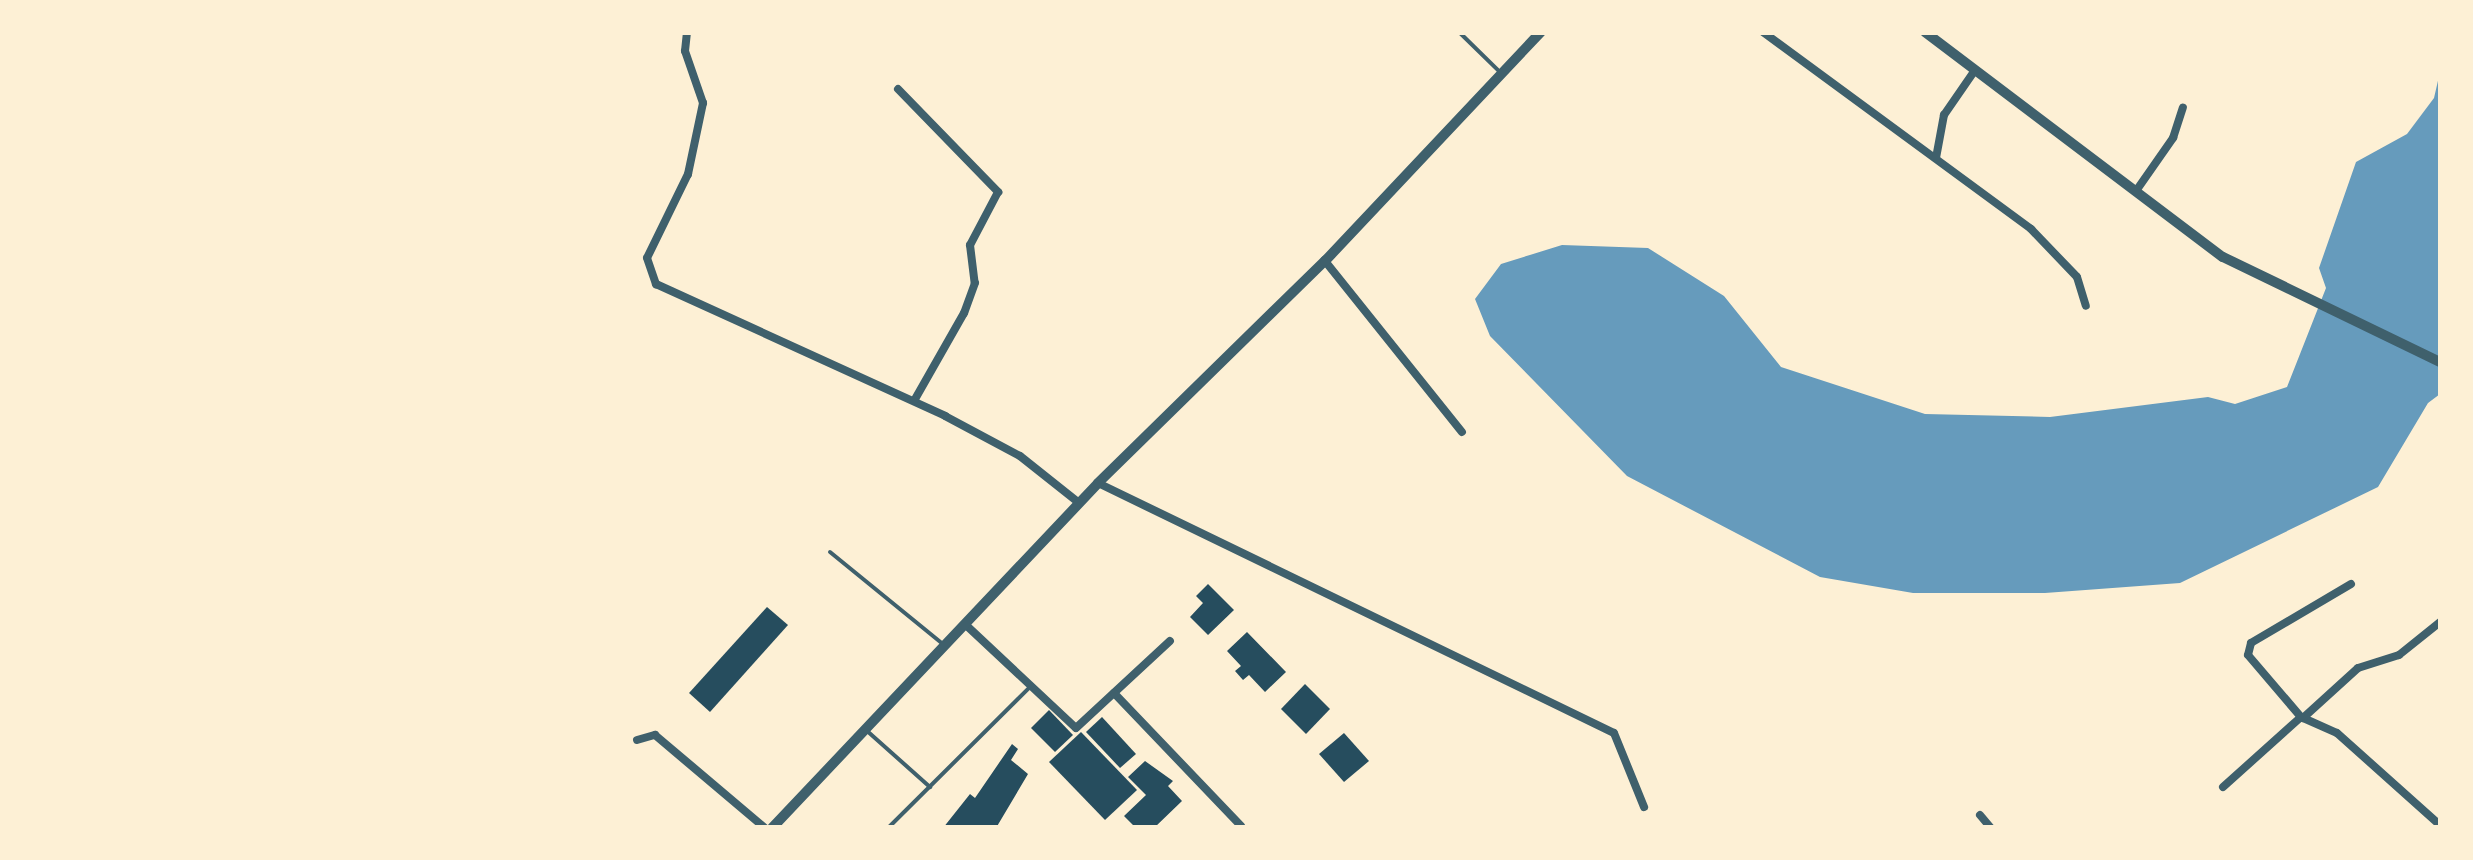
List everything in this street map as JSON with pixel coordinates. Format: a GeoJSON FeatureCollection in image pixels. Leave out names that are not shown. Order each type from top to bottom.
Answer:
{"type":"FeatureCollection","features":[{"type":"Feature","properties":{"kind":"street"},"geometry":{"type":"LineString","coordinates":[[687,32],[686,52],[700,82],[700,118],[688,174],[647,258],[648,273],[656,284],[914,401],[1020,456],[1079,502]]}},
{"type":"Feature","properties":{"kind":"street"},"geometry":{"type":"LineString","coordinates":[[637,740],[655,736],[768,828],[947,647],[1079,502],[1325,261],[1541,32]]}},
{"type":"Feature","properties":{"kind":"street"},"geometry":{"type":"LineString","coordinates":[[1763,32],[1936,158],[2060,255],[2077,277],[2086,306]]}},
{"type":"Feature","properties":{"kind":"street"},"geometry":{"type":"LineString","coordinates":[[1925,32],[2223,257],[2305,302],[2440,362]]}},
{"type":"Feature","properties":{"kind":"street"},"geometry":{"type":"LineString","coordinates":[[1936,158],[1944,115],[1975,70]]}},
{"type":"Feature","properties":{"kind":"street"},"geometry":{"type":"LineString","coordinates":[[898,90],[944,131],[999,196],[970,245],[975,284],[964,313],[914,401]]}},
{"type":"Feature","properties":{"kind":"street"},"geometry":{"type":"LineString","coordinates":[[2136,191],[2173,138],[2183,108]]}},
{"type":"Feature","properties":{"kind":"street"},"geometry":{"type":"LineString","coordinates":[[1325,261],[1462,432]]}},
{"type":"Feature","properties":{"kind":"street"},"geometry":{"type":"LineString","coordinates":[[1098,483],[1614,733],[1644,807]]}},
{"type":"Feature","properties":{"kind":"street"},"geometry":{"type":"LineString","coordinates":[[2351,584],[2311,602],[2248,647],[2248,655],[2302,718],[2336,734],[2440,825]]}},
{"type":"Feature","properties":{"kind":"street"},"geometry":{"type":"LineString","coordinates":[[2223,787],[2358,668],[2399,655],[2440,622]]}},
{"type":"Feature","properties":{"kind":"street"},"geometry":{"type":"LineString","coordinates":[[967,626],[1076,728],[1170,641]]}},
{"type":"Feature","properties":{"kind":"street"},"geometry":{"type":"LineString","coordinates":[[1114,693],[1242,826]]}},
{"type":"Feature","properties":{"kind":"street"},"geometry":{"type":"LineString","coordinates":[[1980,816],[1991,828]]}},
{"type":"Feature","properties":{"kind":"lane"},"geometry":{"type":"LineString","coordinates":[[1459,32],[1500,72]]}},
{"type":"Feature","properties":{"kind":"lane"},"geometry":{"type":"LineString","coordinates":[[830,552],[947,647]]}},
{"type":"Feature","properties":{"kind":"lane"},"geometry":{"type":"LineString","coordinates":[[888,828],[1031,686]]}},
{"type":"Feature","properties":{"kind":"lane"},"geometry":{"type":"LineString","coordinates":[[866,730],[930,787]]}},
{"type":"Feature","properties":{"kind":"water"},"geometry":{"type":"Polygon","coordinates":[[[2440,72],[2440,394],[2428,403],[2378,487],[2180,583],[2045,593],[1913,593],[1820,577],[1627,476],[1490,336],[1475,299],[1501,264],[1562,245],[1648,248],[1724,296],[1781,367],[1925,414],[2050,417],[2208,397],[2235,404],[2287,387],[2326,288],[2319,268],[2356,162],[2407,134],[2434,98],[2440,72]]]}},
{"type":"Feature","properties":{"kind":"building"},"geometry":{"type":"Polygon","coordinates":[[[1208,584],[1234,610],[1208,635],[1190,617],[1203,603],[1196,596],[1208,584]]]}},
{"type":"Feature","properties":{"kind":"building"},"geometry":{"type":"Polygon","coordinates":[[[767,607],[788,625],[710,712],[689,693],[767,607]]]}},
{"type":"Feature","properties":{"kind":"building"},"geometry":{"type":"Polygon","coordinates":[[[1247,632],[1286,672],[1265,692],[1249,675],[1243,680],[1235,671],[1241,666],[1227,651],[1247,632]]]}},
{"type":"Feature","properties":{"kind":"building"},"geometry":{"type":"Polygon","coordinates":[[[1305,684],[1330,709],[1306,734],[1281,709],[1305,684]]]}},
{"type":"Feature","properties":{"kind":"building"},"geometry":{"type":"Polygon","coordinates":[[[1049,710],[1073,735],[1055,752],[1031,728],[1049,710]]]}},
{"type":"Feature","properties":{"kind":"building"},"geometry":{"type":"Polygon","coordinates":[[[1102,717],[1136,754],[1120,768],[1086,732],[1102,717]]]}},
{"type":"Feature","properties":{"kind":"building"},"geometry":{"type":"Polygon","coordinates":[[[1081,732],[1137,790],[1105,820],[1049,762],[1081,732]]]}},
{"type":"Feature","properties":{"kind":"building"},"geometry":{"type":"Polygon","coordinates":[[[1344,733],[1369,761],[1344,782],[1319,754],[1344,733]]]}},
{"type":"Feature","properties":{"kind":"building"},"geometry":{"type":"Polygon","coordinates":[[[1012,744],[1018,749],[1011,760],[1028,774],[996,828],[943,828],[970,794],[975,798],[1012,744]]]}},
{"type":"Feature","properties":{"kind":"building"},"geometry":{"type":"Polygon","coordinates":[[[1145,761],[1173,781],[1168,786],[1182,801],[1154,828],[1136,828],[1124,816],[1146,795],[1128,777],[1145,761]]]}}]}
